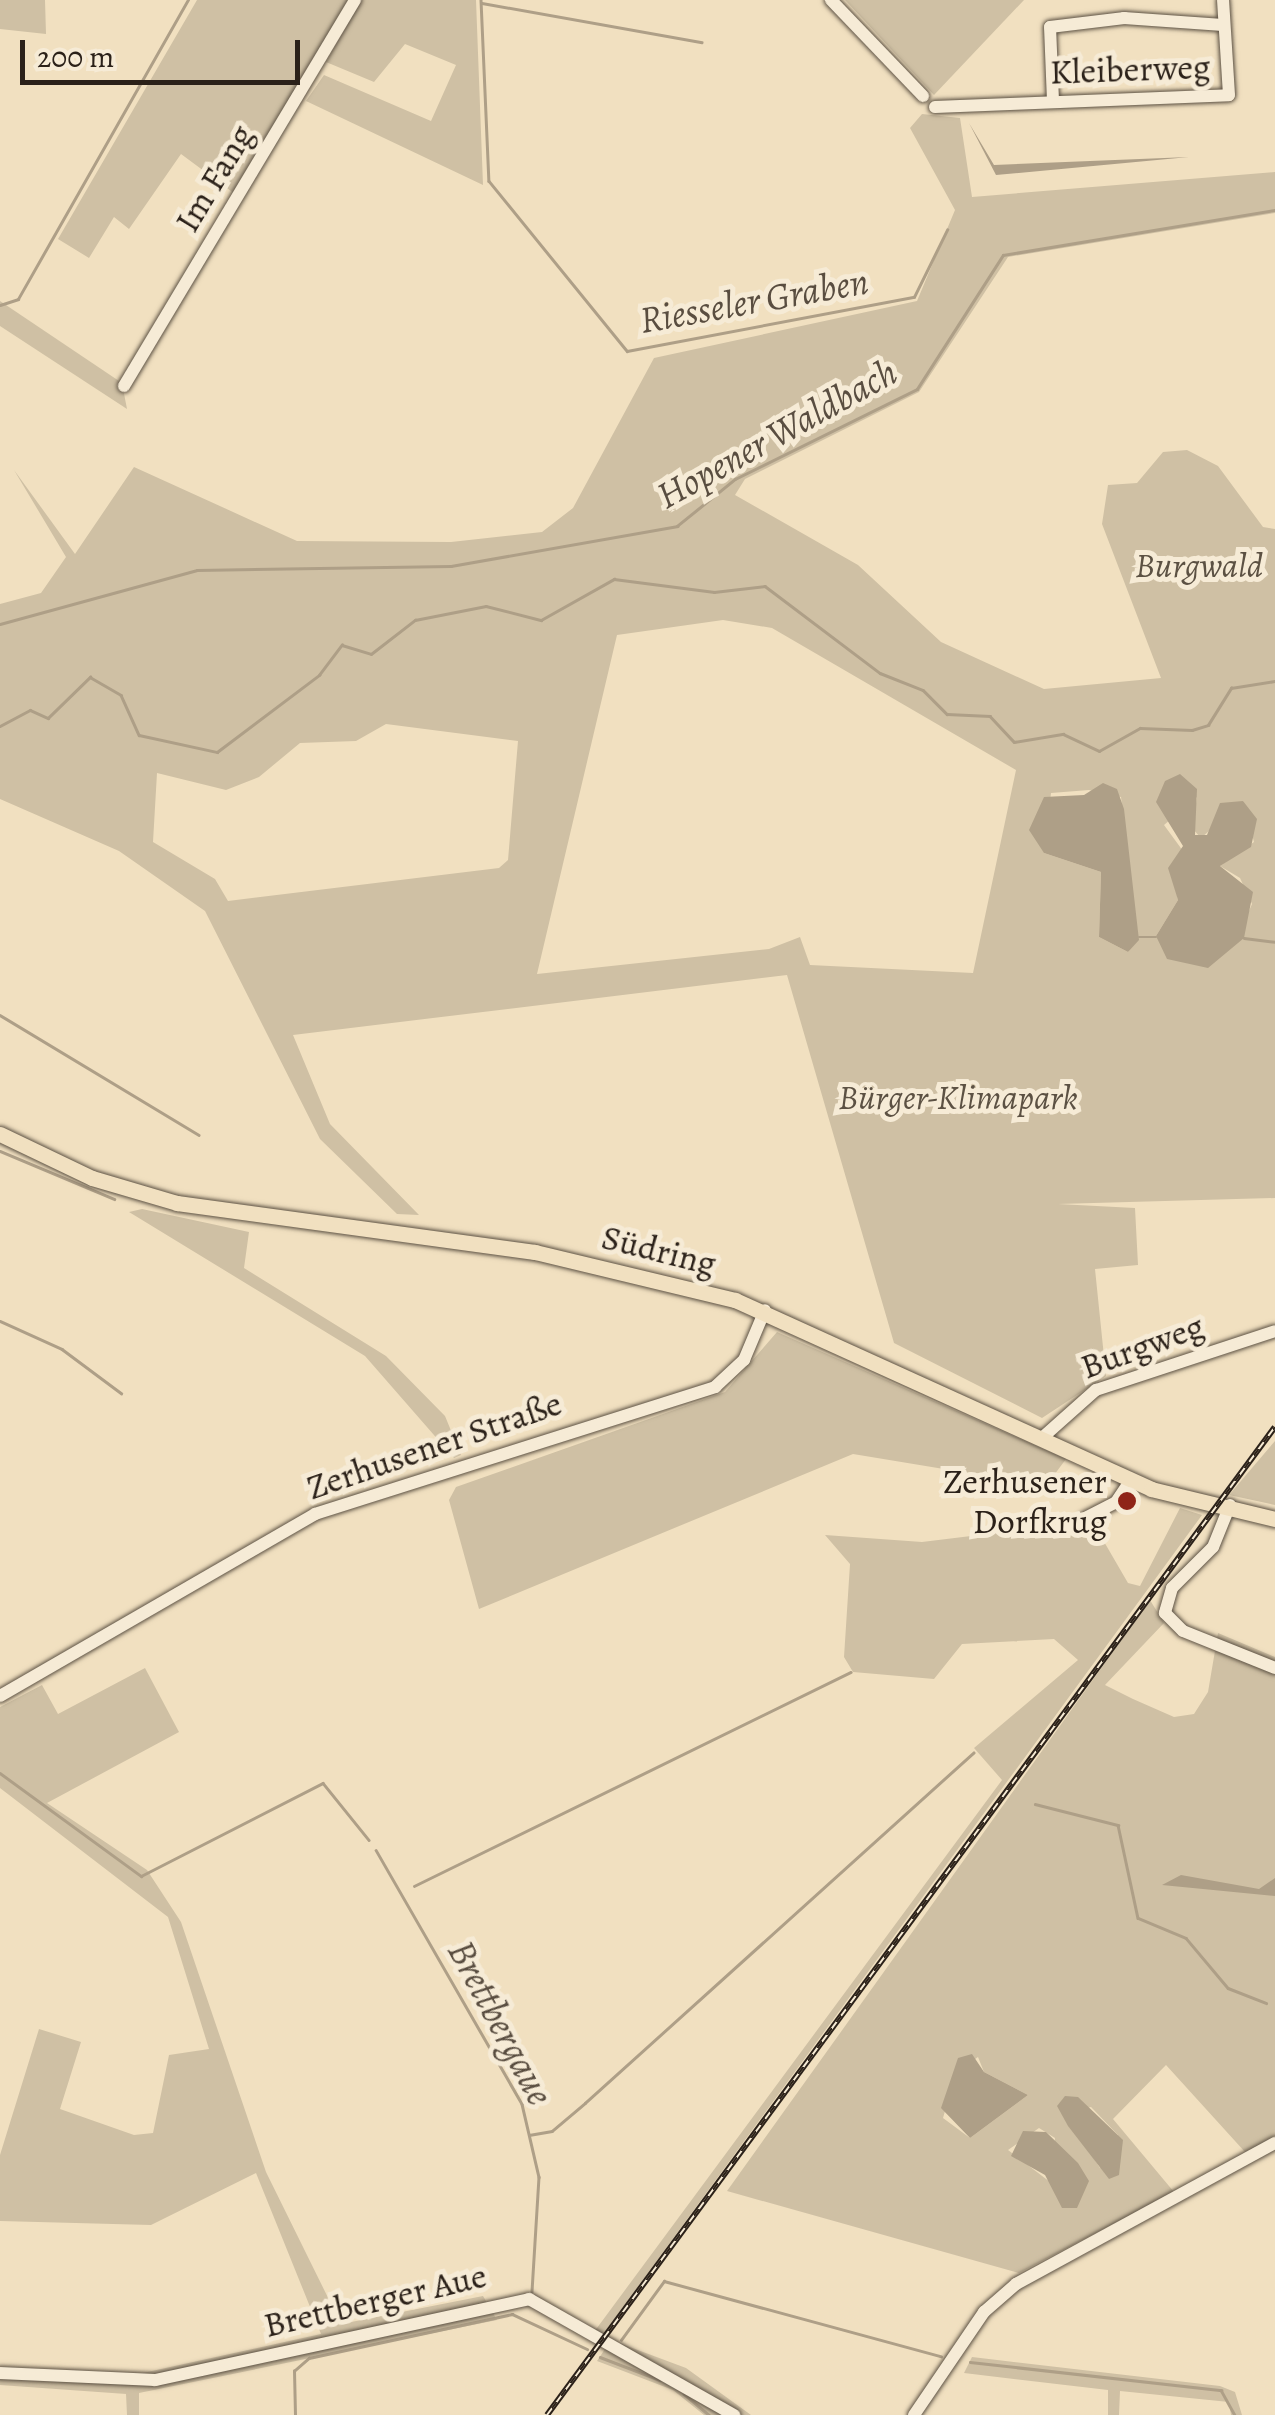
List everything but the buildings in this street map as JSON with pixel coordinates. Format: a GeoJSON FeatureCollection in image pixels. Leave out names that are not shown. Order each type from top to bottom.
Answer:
{"type":"FeatureCollection","features":[{"type":"Feature","properties":{"kind":"main road","name":"Südring"},"geometry":{"type":"LineString","coordinates":[[0,1134],[92,1178],[177,1203],[535,1252],[765,1310],[1131,1480],[1228,1510],[1275,1519]]}},
{"type":"Feature","properties":{"kind":"street","name":"Im Fang"},"geometry":{"type":"LineString","coordinates":[[124,386],[355,0]]}},
{"type":"Feature","properties":{"kind":"street"},"geometry":{"type":"LineString","coordinates":[[831,0],[923,96]]}},
{"type":"Feature","properties":{"kind":"street","name":"Kleiberweg"},"geometry":{"type":"LineString","coordinates":[[934,108],[1229,95],[1231,32],[1223,25],[1223,0]]}},
{"type":"Feature","properties":{"kind":"street"},"geometry":{"type":"LineString","coordinates":[[1054,101],[1050,27],[1124,18],[1223,25]]}},
{"type":"Feature","properties":{"kind":"street","name":"Zerhusener Straße"},"geometry":{"type":"LineString","coordinates":[[0,1696],[315,1514],[715,1386],[744,1360],[765,1310]]}},
{"type":"Feature","properties":{"kind":"street","name":"Burgweg"},"geometry":{"type":"LineString","coordinates":[[1043,1438],[1096,1390],[1275,1331]]}},
{"type":"Feature","properties":{"kind":"street"},"geometry":{"type":"LineString","coordinates":[[1085,1518],[1131,1480]]}},
{"type":"Feature","properties":{"kind":"street"},"geometry":{"type":"LineString","coordinates":[[1228,1510],[1213,1547],[1172,1588],[1165,1613],[1183,1631],[1275,1668]]}},
{"type":"Feature","properties":{"kind":"street"},"geometry":{"type":"LineString","coordinates":[[914,2415],[984,2312],[1016,2284],[1275,2143]]}},
{"type":"Feature","properties":{"kind":"street","name":"Brettberger Aue"},"geometry":{"type":"LineString","coordinates":[[0,2373],[155,2380],[530,2299],[734,2415]]}},
{"type":"Feature","properties":{"kind":"green space"},"geometry":{"type":"Polygon","coordinates":[[[0,0],[45,0],[46,34],[0,29],[0,0]]]}},
{"type":"Feature","properties":{"kind":"green space"},"geometry":{"type":"Polygon","coordinates":[[[197,0],[348,0],[235,194],[181,154],[129,229],[114,217],[89,258],[58,239],[197,0]]]}},
{"type":"Feature","properties":{"kind":"green space"},"geometry":{"type":"Polygon","coordinates":[[[361,0],[476,0],[483,185],[306,101],[324,75],[431,121],[456,65],[405,44],[374,82],[326,62],[361,0]]]}},
{"type":"Feature","properties":{"kind":"green space"},"geometry":{"type":"Polygon","coordinates":[[[845,0],[1024,0],[934,95],[845,0]]]}},
{"type":"Feature","properties":{"kind":"green space"},"geometry":{"type":"Polygon","coordinates":[[[922,114],[960,118],[972,197],[1275,172],[1275,213],[1008,257],[919,392],[745,479],[735,495],[858,565],[941,642],[1044,689],[1161,678],[1102,524],[1108,485],[1137,483],[1163,452],[1187,450],[1218,466],[1263,527],[1275,529],[1275,1198],[1058,1204],[1135,1208],[1138,1265],[1095,1269],[1106,1376],[1042,1418],[894,1343],[787,975],[293,1035],[330,1124],[419,1215],[397,1214],[320,1139],[205,911],[119,851],[0,799],[0,604],[41,593],[66,557],[14,470],[75,554],[134,467],[297,541],[451,542],[542,532],[573,508],[654,358],[917,301],[955,210],[910,128],[922,114]],[[723,620],[617,635],[537,974],[769,949],[800,937],[810,965],[973,973],[1016,770],[772,628],[723,620]],[[386,724],[356,741],[300,743],[259,777],[226,790],[157,773],[153,842],[215,879],[228,901],[499,868],[508,860],[518,741],[386,724]],[[1089,790],[1051,793],[1044,853],[1101,872],[1099,937],[1128,952],[1138,936],[1121,797],[1089,790]],[[1197,797],[1164,825],[1183,851],[1173,873],[1178,900],[1156,936],[1242,927],[1252,904],[1240,878],[1220,866],[1254,842],[1243,801],[1201,838],[1192,828],[1197,797]]]}},
{"type":"Feature","properties":{"kind":"green space"},"geometry":{"type":"Polygon","coordinates":[[[0,301],[122,383],[127,409],[0,326],[0,301]]]}},
{"type":"Feature","properties":{"kind":"green space"},"geometry":{"type":"Polygon","coordinates":[[[142,1209],[249,1232],[244,1268],[386,1356],[445,1416],[461,1455],[454,1458],[365,1356],[129,1212],[142,1209]]]}},
{"type":"Feature","properties":{"kind":"green space"},"geometry":{"type":"Polygon","coordinates":[[[777,1332],[1066,1459],[1037,1498],[968,1473],[853,1454],[479,1609],[449,1500],[456,1487],[725,1392],[777,1332]]]}},
{"type":"Feature","properties":{"kind":"green space"},"geometry":{"type":"Polygon","coordinates":[[[1275,1441],[1275,1505],[1229,1495],[1275,1441]]]}},
{"type":"Feature","properties":{"kind":"green space"},"geometry":{"type":"Polygon","coordinates":[[[1180,1508],[1202,1515],[601,2337],[594,2332],[1002,1780],[974,1748],[1078,1660],[1054,1639],[962,1644],[934,1679],[853,1672],[844,1657],[850,1564],[825,1535],[922,1542],[1092,1521],[1128,1583],[1140,1586],[1180,1508]]]}},
{"type":"Feature","properties":{"kind":"green space"},"geometry":{"type":"Polygon","coordinates":[[[1150,1600],[1164,1623],[1105,1685],[1133,1699],[1174,1717],[1194,1714],[1208,1692],[1218,1633],[1275,1657],[1275,2138],[1245,2152],[1166,2065],[1113,2119],[1174,2192],[1019,2273],[727,2191],[1150,1600]],[[978,2057],[956,2073],[943,2118],[970,2138],[1028,2095],[984,2072],[978,2057]],[[1091,2107],[1065,2114],[1100,2168],[1118,2135],[1091,2107]],[[1039,2128],[1008,2150],[1050,2182],[1055,2138],[1039,2128]]]}},
{"type":"Feature","properties":{"kind":"green space"},"geometry":{"type":"Polygon","coordinates":[[[145,1668],[179,1732],[47,1803],[147,1870],[181,1922],[266,2172],[341,2324],[483,2296],[497,2320],[139,2393],[139,2415],[127,2415],[126,2394],[0,2385],[0,2367],[129,2376],[321,2334],[256,2173],[151,2225],[0,2221],[0,2155],[39,2029],[81,2042],[60,2109],[134,2135],[153,2133],[169,2055],[209,2049],[168,1917],[0,1788],[0,1707],[42,1685],[58,1714],[145,1668]]]}},
{"type":"Feature","properties":{"kind":"green space"},"geometry":{"type":"Polygon","coordinates":[[[611,2340],[686,2368],[751,2415],[704,2415],[673,2390],[597,2361],[611,2340]]]}},
{"type":"Feature","properties":{"kind":"green space"},"geometry":{"type":"Polygon","coordinates":[[[972,2357],[1220,2386],[1235,2392],[1242,2415],[1231,2415],[1229,2402],[1120,2391],[1119,2415],[1108,2415],[1108,2390],[964,2373],[972,2357]]]}},
{"type":"Feature","properties":{"kind":"shaded area"},"geometry":{"type":"Polygon","coordinates":[[[969,123],[994,165],[1189,157],[996,175],[969,123]]]}},
{"type":"Feature","properties":{"kind":"shaded area"},"geometry":{"type":"Polygon","coordinates":[[[1180,774],[1197,789],[1195,835],[1207,835],[1220,803],[1243,801],[1257,819],[1251,847],[1220,866],[1253,892],[1244,938],[1208,968],[1167,959],[1156,936],[1178,900],[1168,868],[1183,846],[1156,802],[1165,781],[1180,774]]]}},
{"type":"Feature","properties":{"kind":"shaded area"},"geometry":{"type":"Polygon","coordinates":[[[1103,783],[1117,789],[1124,809],[1139,940],[1128,952],[1099,937],[1101,872],[1044,853],[1029,830],[1044,797],[1084,795],[1103,783]]]}},
{"type":"Feature","properties":{"kind":"shaded area"},"geometry":{"type":"Polygon","coordinates":[[[1181,1875],[1259,1889],[1275,1878],[1275,1896],[1162,1885],[1181,1875]]]}},
{"type":"Feature","properties":{"kind":"shaded area"},"geometry":{"type":"Polygon","coordinates":[[[972,2054],[984,2072],[1028,2095],[970,2138],[941,2108],[958,2058],[972,2054]]]}},
{"type":"Feature","properties":{"kind":"shaded area"},"geometry":{"type":"Polygon","coordinates":[[[1065,2096],[1078,2097],[1123,2140],[1119,2175],[1109,2179],[1068,2126],[1057,2106],[1065,2096]]]}},
{"type":"Feature","properties":{"kind":"shaded area"},"geometry":{"type":"Polygon","coordinates":[[[1023,2131],[1046,2132],[1078,2163],[1089,2181],[1077,2208],[1062,2208],[1045,2175],[1011,2156],[1023,2131]]]}},
{"type":"Feature","properties":{"kind":"waterway","name":"Riesseler Graben"},"geometry":{"type":"LineString","coordinates":[[0,305],[18,299],[188,0]]}},
{"type":"Feature","properties":{"kind":"waterway","name":"Riesseler Graben"},"geometry":{"type":"LineString","coordinates":[[481,0],[489,181],[627,351],[914,297],[947,230]]}},
{"type":"Feature","properties":{"kind":"waterway"},"geometry":{"type":"LineString","coordinates":[[482,3],[702,42]]}},
{"type":"Feature","properties":{"kind":"waterway","name":"Hopener Waldbach"},"geometry":{"type":"LineString","coordinates":[[0,624],[197,570],[451,566],[677,526],[735,479],[917,389],[1003,255],[1275,210]]}},
{"type":"Feature","properties":{"kind":"waterway"},"geometry":{"type":"LineString","coordinates":[[0,726],[30,710],[48,718],[90,677],[121,695],[139,735],[217,752],[319,675],[342,645],[371,654],[415,620],[486,606],[541,620],[614,579],[714,592],[765,586],[880,673],[923,690],[947,714],[990,716],[1014,742],[1063,734],[1099,751],[1140,728],[1192,730],[1208,725],[1231,688],[1275,681]]}},
{"type":"Feature","properties":{"kind":"waterway"},"geometry":{"type":"LineString","coordinates":[[1139,937],[1156,937]]}},
{"type":"Feature","properties":{"kind":"waterway"},"geometry":{"type":"LineString","coordinates":[[1244,938],[1275,942]]}},
{"type":"Feature","properties":{"kind":"waterway"},"geometry":{"type":"LineString","coordinates":[[0,1015],[199,1135]]}},
{"type":"Feature","properties":{"kind":"waterway"},"geometry":{"type":"LineString","coordinates":[[0,1151],[114,1199]]}},
{"type":"Feature","properties":{"kind":"waterway"},"geometry":{"type":"LineString","coordinates":[[0,1321],[62,1349],[121,1393]]}},
{"type":"Feature","properties":{"kind":"waterway"},"geometry":{"type":"LineString","coordinates":[[414,1886],[850,1672]]}},
{"type":"Feature","properties":{"kind":"waterway"},"geometry":{"type":"LineString","coordinates":[[529,2135],[552,2131],[585,2103],[973,1753]]}},
{"type":"Feature","properties":{"kind":"waterway","name":"Brettbergaue"},"geometry":{"type":"LineString","coordinates":[[0,1773],[141,1876],[323,1783],[369,1840]]}},
{"type":"Feature","properties":{"kind":"waterway"},"geometry":{"type":"LineString","coordinates":[[1035,1804],[1118,1825],[1138,1918],[1186,1938],[1228,1988],[1266,2003]]}},
{"type":"Feature","properties":{"kind":"waterway","name":"Brettbergaue"},"geometry":{"type":"LineString","coordinates":[[376,1850],[522,2104],[539,2177],[532,2292]]}},
{"type":"Feature","properties":{"kind":"waterway","name":"Brettbergaue"},"geometry":{"type":"LineString","coordinates":[[621,2340],[664,2281],[941,2356]]}},
{"type":"Feature","properties":{"kind":"waterway"},"geometry":{"type":"LineString","coordinates":[[295,2415],[294,2371],[309,2358],[512,2314],[587,2349]]}},
{"type":"Feature","properties":{"kind":"waterway"},"geometry":{"type":"LineString","coordinates":[[600,2357],[660,2380]]}},
{"type":"Feature","properties":{"kind":"waterway","name":"Brettbergaue"},"geometry":{"type":"LineString","coordinates":[[970,2362],[1221,2390],[1235,2415]]}},
{"type":"Feature","properties":{"kind":"waterway"},"geometry":{"type":"LineString","coordinates":[[684,2394],[709,2415]]}},
{"type":"Feature","properties":{"kind":"railway"},"geometry":{"type":"LineString","coordinates":[[547,2415],[1275,1427]]}},
{"type":"Feature","properties":{"kind":"place","name":"Zerhusener Dorfkrug"},"geometry":{"type":"Point","coordinates":[1127,1501]}},
{"type":"Feature","properties":{"kind":"park label","name":"Burgwald"},"geometry":{"type":"Point","coordinates":[1199,565]}},
{"type":"Feature","properties":{"kind":"park label","name":"Bürger-Klimapark"},"geometry":{"type":"Point","coordinates":[958,1097]}}]}
